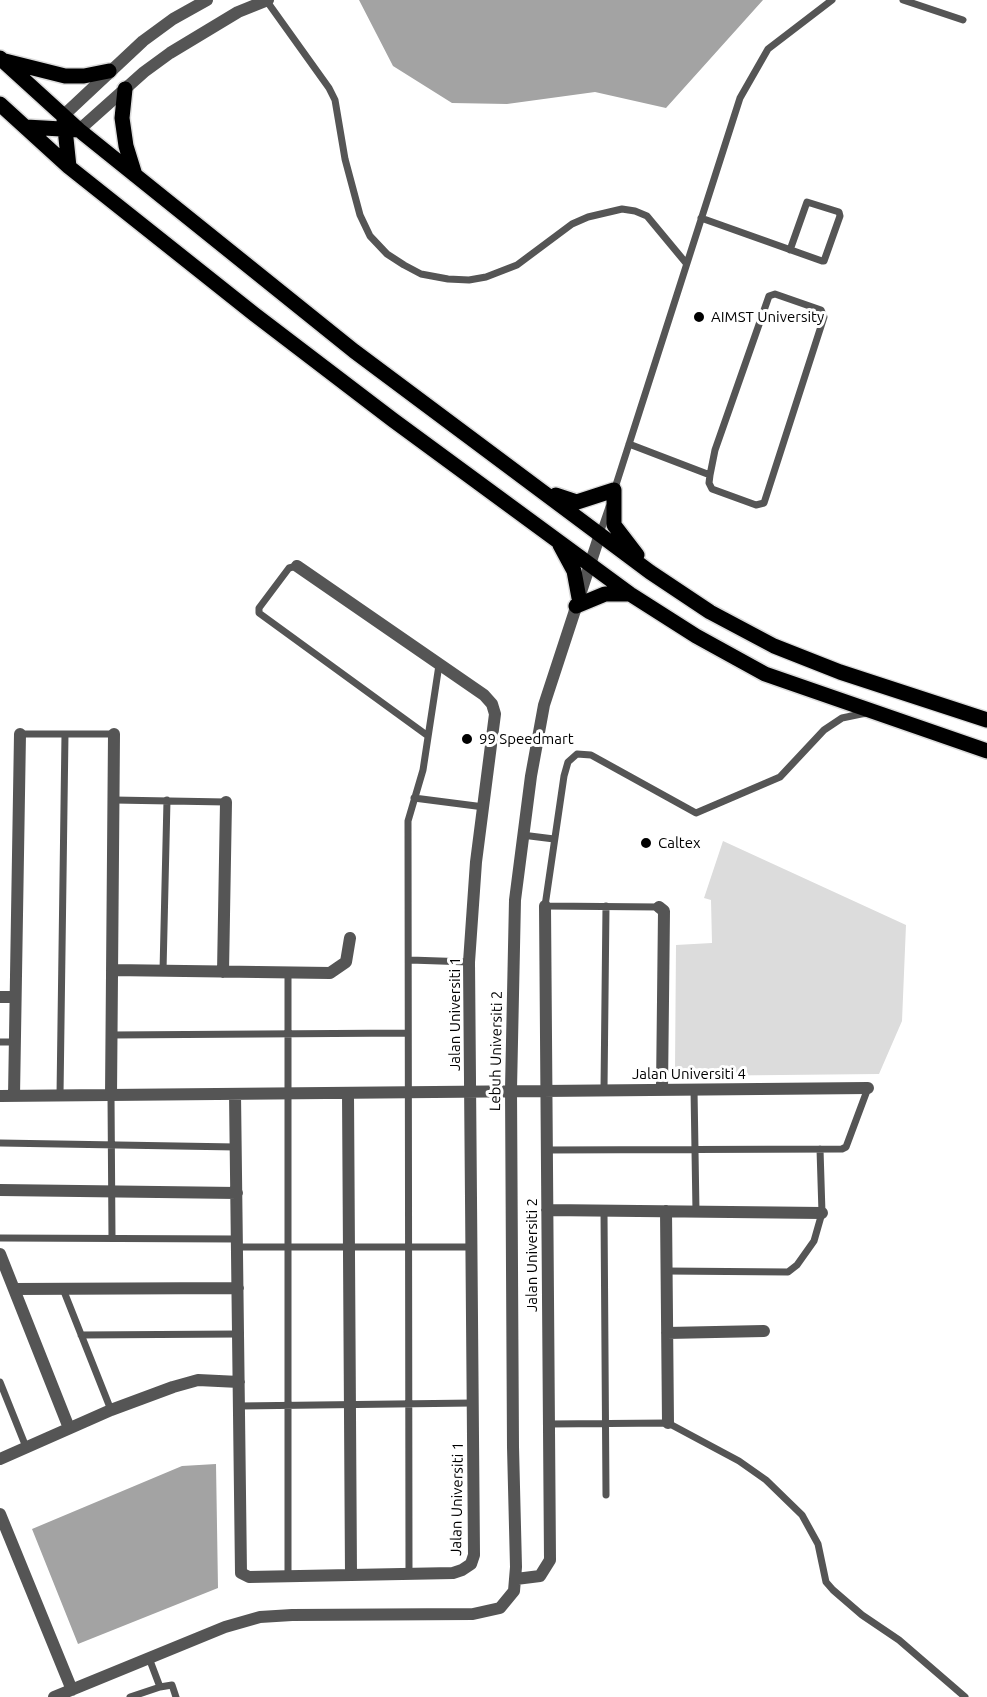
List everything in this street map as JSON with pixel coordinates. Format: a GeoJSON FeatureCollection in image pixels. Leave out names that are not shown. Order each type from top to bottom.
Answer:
{"type":"FeatureCollection","features":[{"type":"Feature","properties":{"kind":"main road"},"geometry":{"type":"LineString","coordinates":[[1,59],[65,76],[109,71]]}},
{"type":"Feature","properties":{"kind":"main road"},"geometry":{"type":"LineString","coordinates":[[1,59],[70,125],[354,351],[650,572],[710,612],[774,646],[840,672],[987,720]]}},
{"type":"Feature","properties":{"kind":"main road"},"geometry":{"type":"LineString","coordinates":[[125,90],[122,118],[126,146],[135,176]]}},
{"type":"Feature","properties":{"kind":"main road"},"geometry":{"type":"LineString","coordinates":[[0,104],[69,167],[310,357],[630,594],[696,636],[765,674],[987,750]]}},
{"type":"Feature","properties":{"kind":"main road"},"geometry":{"type":"LineString","coordinates":[[26,127],[70,125]]}},
{"type":"Feature","properties":{"kind":"main road"},"geometry":{"type":"LineString","coordinates":[[69,167],[70,125]]}},
{"type":"Feature","properties":{"kind":"main road"},"geometry":{"type":"LineString","coordinates":[[542,490],[577,502],[614,490],[614,525],[650,572]]}},
{"type":"Feature","properties":{"kind":"main road"},"geometry":{"type":"LineString","coordinates":[[558,541],[574,571],[578,602],[605,594],[630,594]]}},
{"type":"Feature","properties":{"kind":"street"},"geometry":{"type":"LineString","coordinates":[[70,125],[109,71],[173,19],[207,0]]}},
{"type":"Feature","properties":{"kind":"street"},"geometry":{"type":"LineString","coordinates":[[70,125],[125,90],[170,53],[238,12],[267,0]]}},
{"type":"Feature","properties":{"kind":"street","name":"Lebuh Universiti 2"},"geometry":{"type":"LineString","coordinates":[[516,1579],[511,1089],[513,939],[522,835],[544,705],[600,534]]}},
{"type":"Feature","properties":{"kind":"street","name":"Jalan Universiti 1"},"geometry":{"type":"LineString","coordinates":[[297,566],[484,695],[492,704],[495,714],[473,892],[469,962],[474,1555],[471,1564],[453,1573],[409,1574]]}},
{"type":"Feature","properties":{"kind":"street"},"geometry":{"type":"LineString","coordinates":[[14,1096],[20,734]]}},
{"type":"Feature","properties":{"kind":"street"},"geometry":{"type":"LineString","coordinates":[[111,1095],[114,734]]}},
{"type":"Feature","properties":{"kind":"street"},"geometry":{"type":"LineString","coordinates":[[223,972],[226,801]]}},
{"type":"Feature","properties":{"kind":"street","name":"Jalan Universiti 2"},"geometry":{"type":"LineString","coordinates":[[516,1579],[540,1576],[550,1560],[545,906]]}},
{"type":"Feature","properties":{"kind":"street"},"geometry":{"type":"LineString","coordinates":[[659,907],[664,911],[662,1089]]}},
{"type":"Feature","properties":{"kind":"street"},"geometry":{"type":"LineString","coordinates":[[112,970],[330,973],[338,970],[346,962],[350,938]]}},
{"type":"Feature","properties":{"kind":"street"},"geometry":{"type":"LineString","coordinates":[[0,997],[15,997]]}},
{"type":"Feature","properties":{"kind":"street","name":"Jalan Universiti 4"},"geometry":{"type":"LineString","coordinates":[[0,1096],[469,1093],[511,1089],[868,1088]]}},
{"type":"Feature","properties":{"kind":"street"},"geometry":{"type":"LineString","coordinates":[[235,1094],[241,1573],[249,1577],[409,1574]]}},
{"type":"Feature","properties":{"kind":"street"},"geometry":{"type":"LineString","coordinates":[[348,1094],[351,1575]]}},
{"type":"Feature","properties":{"kind":"street"},"geometry":{"type":"LineString","coordinates":[[0,1190],[237,1193]]}},
{"type":"Feature","properties":{"kind":"street"},"geometry":{"type":"LineString","coordinates":[[547,1210],[822,1213]]}},
{"type":"Feature","properties":{"kind":"street"},"geometry":{"type":"LineString","coordinates":[[666,1211],[668,1423]]}},
{"type":"Feature","properties":{"kind":"street"},"geometry":{"type":"LineString","coordinates":[[1,1259],[69,1428]]}},
{"type":"Feature","properties":{"kind":"street"},"geometry":{"type":"LineString","coordinates":[[14,1289],[238,1288]]}},
{"type":"Feature","properties":{"kind":"street"},"geometry":{"type":"LineString","coordinates":[[667,1333],[764,1331]]}},
{"type":"Feature","properties":{"kind":"street"},"geometry":{"type":"LineString","coordinates":[[0,1459],[111,1410],[198,1380],[239,1382]]}},
{"type":"Feature","properties":{"kind":"street"},"geometry":{"type":"LineString","coordinates":[[0,1514],[73,1694]]}},
{"type":"Feature","properties":{"kind":"street"},"geometry":{"type":"LineString","coordinates":[[54,1697],[73,1694],[149,1658],[225,1627],[260,1617],[454,1615],[488,1611],[500,1608],[508,1600],[516,1579]]}},
{"type":"Feature","properties":{"kind":"lane"},"geometry":{"type":"LineString","coordinates":[[267,0],[335,100],[345,159],[360,215],[376,242],[387,254],[422,274],[469,280],[486,277],[517,265],[572,224],[588,217],[622,209],[636,211],[647,216],[686,263]]}},
{"type":"Feature","properties":{"kind":"lane"},"geometry":{"type":"LineString","coordinates":[[600,534],[734,114],[760,60],[780,38],[832,0]]}},
{"type":"Feature","properties":{"kind":"lane"},"geometry":{"type":"LineString","coordinates":[[903,0],[963,20]]}},
{"type":"Feature","properties":{"kind":"lane"},"geometry":{"type":"LineString","coordinates":[[701,218],[790,250],[822,261],[826,260],[840,216],[839,212],[807,202],[790,250]]}},
{"type":"Feature","properties":{"kind":"lane"},"geometry":{"type":"LineString","coordinates":[[775,294],[821,310],[824,317],[764,503],[756,505],[712,489],[709,483],[710,475],[716,450],[769,296],[775,294]]}},
{"type":"Feature","properties":{"kind":"lane"},"geometry":{"type":"LineString","coordinates":[[629,444],[710,475]]}},
{"type":"Feature","properties":{"kind":"lane"},"geometry":{"type":"LineString","coordinates":[[297,566],[289,568],[259,608],[259,613],[428,736]]}},
{"type":"Feature","properties":{"kind":"lane"},"geometry":{"type":"LineString","coordinates":[[409,1574],[408,1033],[410,960],[408,821],[420,784],[439,665]]}},
{"type":"Feature","properties":{"kind":"lane"},"geometry":{"type":"LineString","coordinates":[[659,907],[545,906],[568,762],[577,754],[591,755],[696,813],[780,777],[824,730],[842,717],[872,712]]}},
{"type":"Feature","properties":{"kind":"lane"},"geometry":{"type":"LineString","coordinates":[[20,734],[114,734]]}},
{"type":"Feature","properties":{"kind":"lane"},"geometry":{"type":"LineString","coordinates":[[60,1095],[66,734]]}},
{"type":"Feature","properties":{"kind":"lane"},"geometry":{"type":"LineString","coordinates":[[414,798],[484,807]]}},
{"type":"Feature","properties":{"kind":"lane"},"geometry":{"type":"LineString","coordinates":[[114,800],[226,801]]}},
{"type":"Feature","properties":{"kind":"lane"},"geometry":{"type":"LineString","coordinates":[[163,971],[167,800]]}},
{"type":"Feature","properties":{"kind":"lane"},"geometry":{"type":"LineString","coordinates":[[522,835],[554,839]]}},
{"type":"Feature","properties":{"kind":"lane"},"geometry":{"type":"LineString","coordinates":[[604,1089],[606,906]]}},
{"type":"Feature","properties":{"kind":"lane"},"geometry":{"type":"LineString","coordinates":[[410,960],[469,962]]}},
{"type":"Feature","properties":{"kind":"lane"},"geometry":{"type":"LineString","coordinates":[[288,973],[288,1576]]}},
{"type":"Feature","properties":{"kind":"lane"},"geometry":{"type":"LineString","coordinates":[[112,1035],[408,1033]]}},
{"type":"Feature","properties":{"kind":"lane"},"geometry":{"type":"LineString","coordinates":[[0,1042],[14,1042]]}},
{"type":"Feature","properties":{"kind":"lane"},"geometry":{"type":"LineString","coordinates":[[547,1150],[842,1149],[846,1146],[868,1088]]}},
{"type":"Feature","properties":{"kind":"lane"},"geometry":{"type":"LineString","coordinates":[[694,1089],[696,1212]]}},
{"type":"Feature","properties":{"kind":"lane"},"geometry":{"type":"LineString","coordinates":[[111,1095],[112,1238]]}},
{"type":"Feature","properties":{"kind":"lane"},"geometry":{"type":"LineString","coordinates":[[0,1143],[236,1147]]}},
{"type":"Feature","properties":{"kind":"lane"},"geometry":{"type":"LineString","coordinates":[[666,1271],[788,1272],[797,1265],[814,1240],[822,1213],[820,1149]]}},
{"type":"Feature","properties":{"kind":"lane"},"geometry":{"type":"LineString","coordinates":[[604,1211],[606,1495]]}},
{"type":"Feature","properties":{"kind":"lane"},"geometry":{"type":"LineString","coordinates":[[0,1238],[112,1238],[288,1247],[471,1247]]}},
{"type":"Feature","properties":{"kind":"lane"},"geometry":{"type":"LineString","coordinates":[[63,1289],[111,1410]]}},
{"type":"Feature","properties":{"kind":"lane"},"geometry":{"type":"LineString","coordinates":[[81,1335],[238,1334]]}},
{"type":"Feature","properties":{"kind":"lane"},"geometry":{"type":"LineString","coordinates":[[0,1382],[27,1447]]}},
{"type":"Feature","properties":{"kind":"lane"},"geometry":{"type":"LineString","coordinates":[[239,1406],[473,1403]]}},
{"type":"Feature","properties":{"kind":"lane"},"geometry":{"type":"LineString","coordinates":[[549,1424],[668,1423],[739,1461],[786,1498],[812,1530],[826,1582],[833,1590],[861,1615],[905,1645],[964,1697]]}},
{"type":"Feature","properties":{"kind":"lane"},"geometry":{"type":"LineString","coordinates":[[149,1658],[160,1687]]}},
{"type":"Feature","properties":{"kind":"lane"},"geometry":{"type":"LineString","coordinates":[[130,1697],[172,1685],[176,1697]]}},
{"type":"Feature","properties":{"kind":"shaded area"},"geometry":{"type":"Polygon","coordinates":[[[359,0],[763,0],[666,108],[595,92],[507,104],[452,103],[393,66],[359,0]]]}},
{"type":"Feature","properties":{"kind":"shaded area"},"geometry":{"type":"Polygon","coordinates":[[[723,841],[906,925],[902,1021],[879,1074],[683,1076],[675,1068],[676,945],[712,943],[711,900],[704,898],[723,841]]]}},
{"type":"Feature","properties":{"kind":"shaded area"},"geometry":{"type":"Polygon","coordinates":[[[216,1464],[218,1588],[78,1644],[32,1529],[182,1466],[216,1464]]]}},
{"type":"Feature","properties":{"kind":"place","name":"AIMST University"},"geometry":{"type":"Point","coordinates":[699,317]}},
{"type":"Feature","properties":{"kind":"place","name":"99 Speedmart"},"geometry":{"type":"Point","coordinates":[467,739]}},
{"type":"Feature","properties":{"kind":"place","name":"Caltex"},"geometry":{"type":"Point","coordinates":[646,843]}}]}
